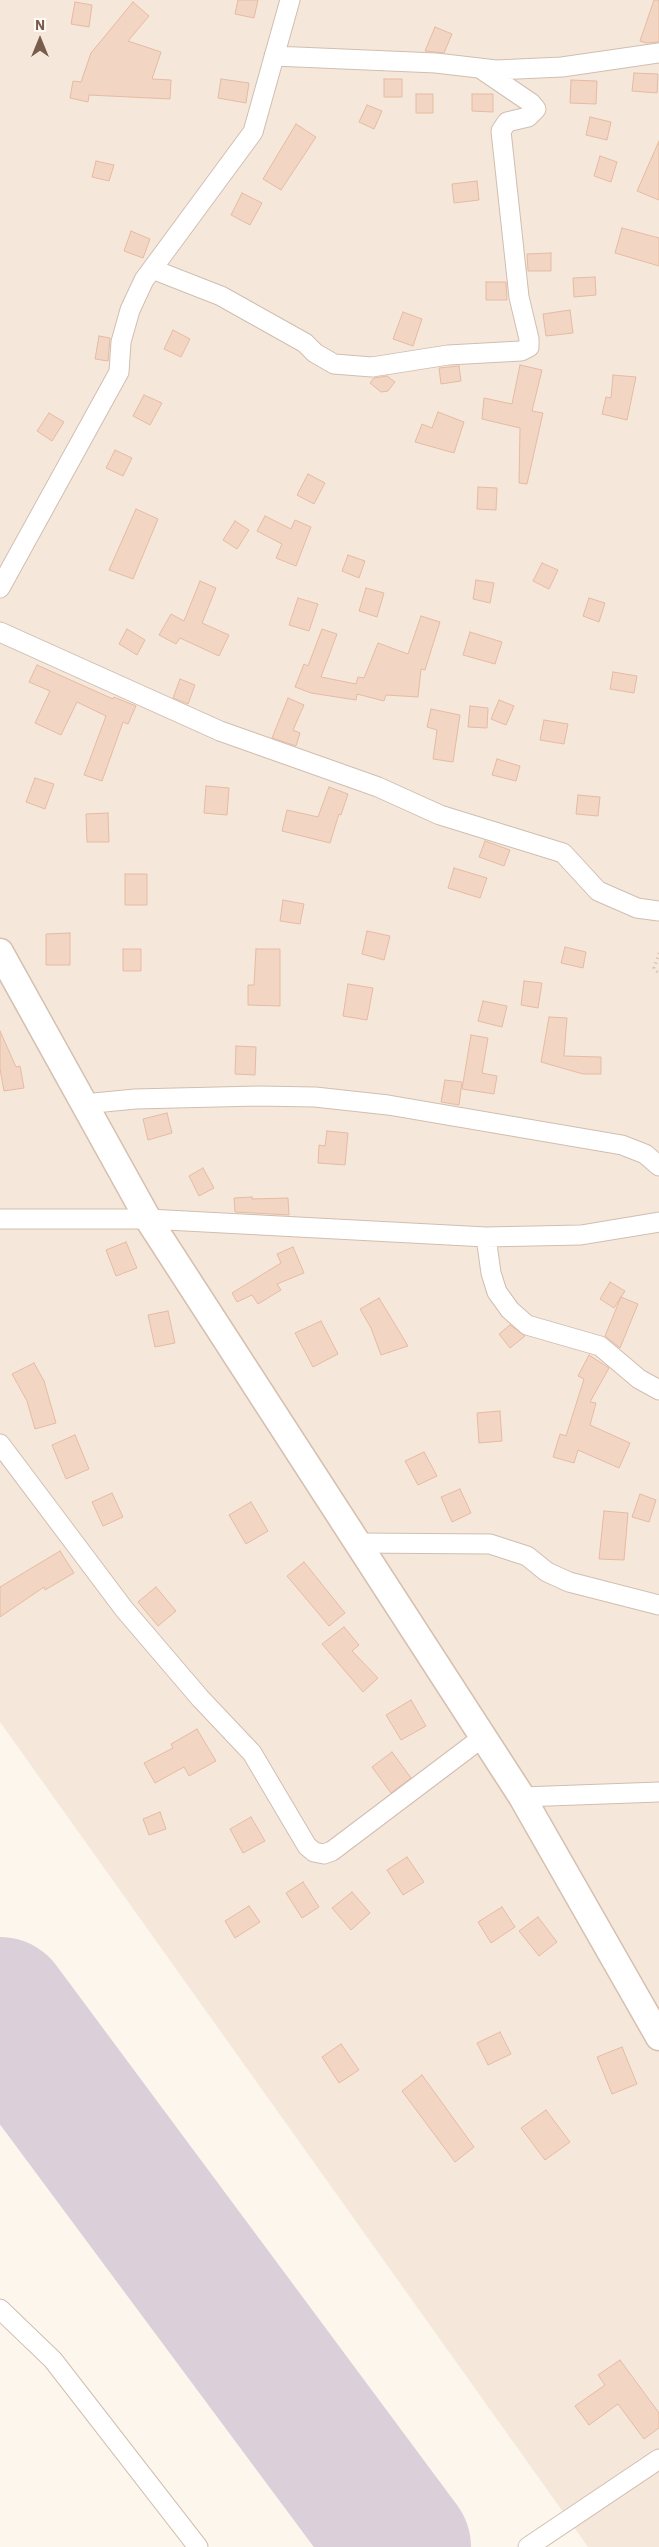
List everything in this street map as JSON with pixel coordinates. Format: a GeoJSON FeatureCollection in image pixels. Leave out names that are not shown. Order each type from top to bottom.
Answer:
{"type":"FeatureCollection","features":[{"type":"Feature","properties":{"kind":"street"},"geometry":{"type":"LineString","coordinates":[[0,588],[118,372],[121,342],[130,310],[152,269],[253,132],[290,0]]}},
{"type":"Feature","properties":{"kind":"street"},"geometry":{"type":"LineString","coordinates":[[274,56],[436,63],[481,69],[562,67],[659,53]]}},
{"type":"Feature","properties":{"kind":"street"},"geometry":{"type":"LineString","coordinates":[[152,269],[221,296],[305,343],[315,353],[334,364],[372,367],[448,355],[529,348],[530,338],[519,297],[501,131],[507,122],[528,117],[536,109],[532,103],[481,69]]}},
{"type":"Feature","properties":{"kind":"street"},"geometry":{"type":"LineString","coordinates":[[0,632],[220,732],[378,787],[440,815],[563,853],[598,890],[637,908],[659,911]]}},
{"type":"Feature","properties":{"kind":"street"},"geometry":{"type":"LineString","coordinates":[[0,952],[148,1218],[522,1797],[659,2037]]}},
{"type":"Feature","properties":{"kind":"street"},"geometry":{"type":"LineString","coordinates":[[84,1104],[135,1099],[258,1096],[315,1097],[379,1104],[622,1145],[645,1154],[659,1166]]}},
{"type":"Feature","properties":{"kind":"street"},"geometry":{"type":"LineString","coordinates":[[0,1219],[148,1218],[486,1237],[582,1235],[659,1222]]}},
{"type":"Feature","properties":{"kind":"street"},"geometry":{"type":"LineString","coordinates":[[486,1237],[490,1273],[497,1292],[510,1310],[527,1325],[600,1346],[639,1379],[659,1390]]}},
{"type":"Feature","properties":{"kind":"street"},"geometry":{"type":"LineString","coordinates":[[0,1444],[124,1609],[200,1698],[252,1753],[307,1846],[314,1852],[324,1854],[332,1851],[483,1737]]}},
{"type":"Feature","properties":{"kind":"street"},"geometry":{"type":"LineString","coordinates":[[357,1543],[490,1544],[527,1556],[547,1572],[569,1582],[659,1605]]}},
{"type":"Feature","properties":{"kind":"street"},"geometry":{"type":"LineString","coordinates":[[522,1797],[659,1792]]}},
{"type":"Feature","properties":{"kind":"street"},"geometry":{"type":"LineString","coordinates":[[0,2309],[53,2360],[198,2547]]}},
{"type":"Feature","properties":{"kind":"street"},"geometry":{"type":"LineString","coordinates":[[528,2547],[659,2459]]}},
{"type":"Feature","properties":{"kind":"path"},"geometry":{"type":"LineString","coordinates":[[659,953],[654,968],[659,974]]}},
{"type":"Feature","properties":{"kind":"shaded area"},"geometry":{"type":"Polygon","coordinates":[[[0,0],[659,0],[659,2547],[588,2547],[0,1722],[0,0]]]}},
{"type":"Feature","properties":{"kind":"building"},"geometry":{"type":"Polygon","coordinates":[[[238,0],[258,0],[254,18],[235,14],[238,0]]]}},
{"type":"Feature","properties":{"kind":"building"},"geometry":{"type":"Polygon","coordinates":[[[654,0],[659,0],[659,42],[646,43],[640,41],[654,0]]]}},
{"type":"Feature","properties":{"kind":"building"},"geometry":{"type":"Polygon","coordinates":[[[75,2],[92,5],[89,27],[71,24],[75,2]]]}},
{"type":"Feature","properties":{"kind":"building"},"geometry":{"type":"Polygon","coordinates":[[[133,2],[149,16],[128,41],[161,52],[152,79],[171,80],[170,99],[89,95],[88,102],[70,98],[73,81],[81,82],[91,53],[133,2]]]}},
{"type":"Feature","properties":{"kind":"building"},"geometry":{"type":"Polygon","coordinates":[[[435,27],[452,34],[444,53],[425,51],[435,27]]]}},
{"type":"Feature","properties":{"kind":"building"},"geometry":{"type":"Polygon","coordinates":[[[634,73],[658,74],[657,93],[632,91],[634,73]]]}},
{"type":"Feature","properties":{"kind":"building"},"geometry":{"type":"Polygon","coordinates":[[[221,79],[249,83],[246,103],[218,98],[221,79]]]}},
{"type":"Feature","properties":{"kind":"building"},"geometry":{"type":"Polygon","coordinates":[[[384,79],[402,79],[402,97],[384,97],[384,79]]]}},
{"type":"Feature","properties":{"kind":"building"},"geometry":{"type":"Polygon","coordinates":[[[571,80],[597,81],[596,104],[570,103],[571,80]]]}},
{"type":"Feature","properties":{"kind":"building"},"geometry":{"type":"Polygon","coordinates":[[[416,94],[433,94],[433,113],[416,113],[416,94]]]}},
{"type":"Feature","properties":{"kind":"building"},"geometry":{"type":"Polygon","coordinates":[[[472,94],[493,94],[493,112],[472,111],[472,94]]]}},
{"type":"Feature","properties":{"kind":"building"},"geometry":{"type":"Polygon","coordinates":[[[367,105],[382,111],[374,129],[359,122],[367,105]]]}},
{"type":"Feature","properties":{"kind":"building"},"geometry":{"type":"Polygon","coordinates":[[[590,117],[611,122],[607,140],[586,135],[590,117]]]}},
{"type":"Feature","properties":{"kind":"building"},"geometry":{"type":"Polygon","coordinates":[[[296,124],[316,137],[281,190],[263,179],[296,124]]]}},
{"type":"Feature","properties":{"kind":"building"},"geometry":{"type":"Polygon","coordinates":[[[659,141],[659,200],[637,191],[659,141]]]}},
{"type":"Feature","properties":{"kind":"building"},"geometry":{"type":"Polygon","coordinates":[[[600,156],[617,162],[611,182],[594,176],[600,156]]]}},
{"type":"Feature","properties":{"kind":"building"},"geometry":{"type":"Polygon","coordinates":[[[96,161],[114,165],[109,181],[92,177],[96,161]]]}},
{"type":"Feature","properties":{"kind":"building"},"geometry":{"type":"Polygon","coordinates":[[[477,181],[479,200],[454,203],[452,184],[477,181]]]}},
{"type":"Feature","properties":{"kind":"building"},"geometry":{"type":"Polygon","coordinates":[[[242,193],[262,203],[250,225],[231,215],[242,193]]]}},
{"type":"Feature","properties":{"kind":"building"},"geometry":{"type":"Polygon","coordinates":[[[622,228],[659,238],[659,266],[615,253],[622,228]]]}},
{"type":"Feature","properties":{"kind":"building"},"geometry":{"type":"Polygon","coordinates":[[[131,231],[150,239],[143,258],[124,251],[131,231]]]}},
{"type":"Feature","properties":{"kind":"building"},"geometry":{"type":"Polygon","coordinates":[[[551,253],[551,271],[528,271],[527,254],[551,253]]]}},
{"type":"Feature","properties":{"kind":"building"},"geometry":{"type":"Polygon","coordinates":[[[595,277],[596,295],[574,297],[573,278],[595,277]]]}},
{"type":"Feature","properties":{"kind":"building"},"geometry":{"type":"Polygon","coordinates":[[[486,282],[506,282],[507,300],[486,300],[486,282]]]}},
{"type":"Feature","properties":{"kind":"building"},"geometry":{"type":"Polygon","coordinates":[[[570,310],[573,333],[546,336],[543,314],[570,310]]]}},
{"type":"Feature","properties":{"kind":"building"},"geometry":{"type":"Polygon","coordinates":[[[403,312],[422,319],[413,346],[393,339],[403,312]]]}},
{"type":"Feature","properties":{"kind":"building"},"geometry":{"type":"Polygon","coordinates":[[[173,330],[190,339],[181,357],[164,349],[173,330]]]}},
{"type":"Feature","properties":{"kind":"building"},"geometry":{"type":"Polygon","coordinates":[[[99,336],[110,338],[108,361],[95,359],[99,336]]]}},
{"type":"Feature","properties":{"kind":"building"},"geometry":{"type":"Polygon","coordinates":[[[520,365],[542,370],[532,411],[543,413],[527,484],[519,483],[520,428],[482,419],[484,398],[512,404],[520,365]]]}},
{"type":"Feature","properties":{"kind":"building"},"geometry":{"type":"Polygon","coordinates":[[[459,366],[461,381],[441,384],[439,368],[459,366]]]}},
{"type":"Feature","properties":{"kind":"building"},"geometry":{"type":"Polygon","coordinates":[[[613,375],[636,377],[627,420],[602,414],[606,397],[611,398],[613,375]]]}},
{"type":"Feature","properties":{"kind":"building"},"geometry":{"type":"Polygon","coordinates":[[[387,376],[395,382],[388,391],[381,392],[370,383],[374,378],[387,376]]]}},
{"type":"Feature","properties":{"kind":"building"},"geometry":{"type":"Polygon","coordinates":[[[144,395],[162,403],[150,425],[133,416],[144,395]]]}},
{"type":"Feature","properties":{"kind":"building"},"geometry":{"type":"Polygon","coordinates":[[[438,412],[464,422],[454,453],[415,442],[422,424],[432,428],[438,412]]]}},
{"type":"Feature","properties":{"kind":"building"},"geometry":{"type":"Polygon","coordinates":[[[49,413],[64,422],[52,441],[37,431],[49,413]]]}},
{"type":"Feature","properties":{"kind":"building"},"geometry":{"type":"Polygon","coordinates":[[[115,450],[132,458],[123,476],[106,468],[115,450]]]}},
{"type":"Feature","properties":{"kind":"building"},"geometry":{"type":"Polygon","coordinates":[[[308,474],[325,483],[314,504],[297,495],[308,474]]]}},
{"type":"Feature","properties":{"kind":"building"},"geometry":{"type":"Polygon","coordinates":[[[478,487],[497,488],[496,510],[477,509],[478,487]]]}},
{"type":"Feature","properties":{"kind":"building"},"geometry":{"type":"Polygon","coordinates":[[[136,509],[158,519],[133,579],[109,570],[136,509]]]}},
{"type":"Feature","properties":{"kind":"building"},"geometry":{"type":"Polygon","coordinates":[[[265,516],[291,529],[295,520],[311,527],[296,566],[276,558],[282,544],[257,531],[265,516]]]}},
{"type":"Feature","properties":{"kind":"building"},"geometry":{"type":"Polygon","coordinates":[[[235,521],[249,530],[237,549],[223,540],[235,521]]]}},
{"type":"Feature","properties":{"kind":"building"},"geometry":{"type":"Polygon","coordinates":[[[348,555],[365,561],[359,578],[342,571],[348,555]]]}},
{"type":"Feature","properties":{"kind":"building"},"geometry":{"type":"Polygon","coordinates":[[[542,563],[558,570],[549,589],[533,581],[542,563]]]}},
{"type":"Feature","properties":{"kind":"building"},"geometry":{"type":"Polygon","coordinates":[[[476,580],[494,583],[490,603],[473,599],[476,580]]]}},
{"type":"Feature","properties":{"kind":"building"},"geometry":{"type":"Polygon","coordinates":[[[200,581],[216,588],[202,623],[229,635],[219,656],[180,638],[176,644],[159,635],[171,614],[184,621],[200,581]]]}},
{"type":"Feature","properties":{"kind":"building"},"geometry":{"type":"Polygon","coordinates":[[[366,588],[384,593],[377,617],[359,611],[366,588]]]}},
{"type":"Feature","properties":{"kind":"building"},"geometry":{"type":"Polygon","coordinates":[[[298,598],[318,604],[309,631],[289,625],[298,598]]]}},
{"type":"Feature","properties":{"kind":"building"},"geometry":{"type":"Polygon","coordinates":[[[589,598],[605,603],[599,622],[583,616],[589,598]]]}},
{"type":"Feature","properties":{"kind":"building"},"geometry":{"type":"Polygon","coordinates":[[[421,616],[440,622],[425,670],[421,669],[418,697],[386,695],[384,701],[357,694],[356,700],[311,693],[295,687],[304,664],[308,666],[322,629],[337,634],[321,677],[356,684],[358,677],[364,678],[378,643],[408,654],[421,616]]]}},
{"type":"Feature","properties":{"kind":"building"},"geometry":{"type":"Polygon","coordinates":[[[127,629],[145,640],[137,655],[119,644],[127,629]]]}},
{"type":"Feature","properties":{"kind":"building"},"geometry":{"type":"Polygon","coordinates":[[[470,632],[502,642],[495,664],[463,655],[470,632]]]}},
{"type":"Feature","properties":{"kind":"building"},"geometry":{"type":"Polygon","coordinates":[[[37,665],[113,699],[114,697],[136,706],[128,724],[123,722],[102,781],[84,775],[106,716],[77,702],[61,735],[35,723],[50,691],[29,682],[37,665]]]}},
{"type":"Feature","properties":{"kind":"building"},"geometry":{"type":"Polygon","coordinates":[[[613,672],[637,676],[634,693],[610,689],[613,672]]]}},
{"type":"Feature","properties":{"kind":"building"},"geometry":{"type":"Polygon","coordinates":[[[180,679],[195,685],[188,704],[173,698],[180,679]]]}},
{"type":"Feature","properties":{"kind":"building"},"geometry":{"type":"Polygon","coordinates":[[[288,698],[304,705],[293,730],[300,733],[296,746],[272,738],[288,698]]]}},
{"type":"Feature","properties":{"kind":"building"},"geometry":{"type":"Polygon","coordinates":[[[499,700],[514,706],[506,725],[491,719],[499,700]]]}},
{"type":"Feature","properties":{"kind":"building"},"geometry":{"type":"Polygon","coordinates":[[[470,706],[488,708],[487,728],[468,727],[470,706]]]}},
{"type":"Feature","properties":{"kind":"building"},"geometry":{"type":"Polygon","coordinates":[[[431,709],[460,715],[453,762],[433,759],[437,730],[427,727],[431,709]]]}},
{"type":"Feature","properties":{"kind":"building"},"geometry":{"type":"Polygon","coordinates":[[[544,720],[568,724],[564,744],[540,740],[544,720]]]}},
{"type":"Feature","properties":{"kind":"building"},"geometry":{"type":"Polygon","coordinates":[[[497,759],[520,766],[516,781],[492,775],[497,759]]]}},
{"type":"Feature","properties":{"kind":"building"},"geometry":{"type":"Polygon","coordinates":[[[35,778],[54,784],[45,809],[26,802],[35,778]]]}},
{"type":"Feature","properties":{"kind":"building"},"geometry":{"type":"Polygon","coordinates":[[[206,786],[229,788],[227,815],[204,813],[206,786]]]}},
{"type":"Feature","properties":{"kind":"building"},"geometry":{"type":"Polygon","coordinates":[[[329,787],[348,794],[341,815],[339,814],[330,843],[282,831],[287,810],[318,817],[329,787]]]}},
{"type":"Feature","properties":{"kind":"building"},"geometry":{"type":"Polygon","coordinates":[[[578,795],[600,797],[598,816],[576,814],[578,795]]]}},
{"type":"Feature","properties":{"kind":"building"},"geometry":{"type":"Polygon","coordinates":[[[108,813],[109,842],[87,842],[86,814],[108,813]]]}},
{"type":"Feature","properties":{"kind":"building"},"geometry":{"type":"Polygon","coordinates":[[[485,841],[510,850],[504,866],[479,857],[485,841]]]}},
{"type":"Feature","properties":{"kind":"building"},"geometry":{"type":"Polygon","coordinates":[[[454,868],[487,878],[480,898],[448,888],[454,868]]]}},
{"type":"Feature","properties":{"kind":"building"},"geometry":{"type":"Polygon","coordinates":[[[125,874],[147,874],[147,905],[125,905],[125,874]]]}},
{"type":"Feature","properties":{"kind":"building"},"geometry":{"type":"Polygon","coordinates":[[[283,900],[304,904],[300,924],[280,921],[283,900]]]}},
{"type":"Feature","properties":{"kind":"building"},"geometry":{"type":"Polygon","coordinates":[[[367,931],[390,936],[384,960],[362,954],[367,931]]]}},
{"type":"Feature","properties":{"kind":"building"},"geometry":{"type":"Polygon","coordinates":[[[70,933],[70,965],[46,965],[46,934],[70,933]]]}},
{"type":"Feature","properties":{"kind":"building"},"geometry":{"type":"Polygon","coordinates":[[[565,947],[586,952],[583,968],[561,963],[565,947]]]}},
{"type":"Feature","properties":{"kind":"building"},"geometry":{"type":"Polygon","coordinates":[[[123,949],[141,949],[141,971],[123,971],[123,949]]]}},
{"type":"Feature","properties":{"kind":"building"},"geometry":{"type":"Polygon","coordinates":[[[256,949],[280,949],[280,1006],[248,1005],[248,985],[254,985],[256,949]]]}},
{"type":"Feature","properties":{"kind":"building"},"geometry":{"type":"Polygon","coordinates":[[[524,981],[542,983],[538,1008],[521,1005],[524,981]]]}},
{"type":"Feature","properties":{"kind":"building"},"geometry":{"type":"Polygon","coordinates":[[[348,984],[373,988],[367,1020],[343,1016],[348,984]]]}},
{"type":"Feature","properties":{"kind":"building"},"geometry":{"type":"Polygon","coordinates":[[[483,1001],[507,1006],[502,1027],[478,1021],[483,1001]]]}},
{"type":"Feature","properties":{"kind":"building"},"geometry":{"type":"Polygon","coordinates":[[[549,1017],[567,1018],[564,1056],[601,1057],[601,1074],[583,1074],[541,1062],[549,1017]]]}},
{"type":"Feature","properties":{"kind":"building"},"geometry":{"type":"Polygon","coordinates":[[[0,1031],[16,1067],[20,1066],[24,1088],[4,1091],[0,1069],[0,1031]]]}},
{"type":"Feature","properties":{"kind":"building"},"geometry":{"type":"Polygon","coordinates":[[[471,1035],[488,1038],[482,1073],[497,1076],[494,1094],[462,1089],[471,1035]]]}},
{"type":"Feature","properties":{"kind":"building"},"geometry":{"type":"Polygon","coordinates":[[[236,1046],[256,1047],[255,1075],[235,1074],[236,1046]]]}},
{"type":"Feature","properties":{"kind":"building"},"geometry":{"type":"Polygon","coordinates":[[[445,1080],[462,1082],[459,1105],[441,1102],[445,1080]]]}},
{"type":"Feature","properties":{"kind":"building"},"geometry":{"type":"Polygon","coordinates":[[[167,1113],[172,1133],[148,1140],[143,1119],[167,1113]]]}},
{"type":"Feature","properties":{"kind":"building"},"geometry":{"type":"Polygon","coordinates":[[[327,1131],[348,1133],[345,1165],[318,1163],[319,1145],[325,1146],[327,1131]]]}},
{"type":"Feature","properties":{"kind":"building"},"geometry":{"type":"Polygon","coordinates":[[[203,1168],[214,1188],[199,1196],[189,1176],[203,1168]]]}},
{"type":"Feature","properties":{"kind":"building"},"geometry":{"type":"Polygon","coordinates":[[[252,1197],[252,1199],[288,1198],[289,1215],[235,1212],[234,1198],[252,1197]]]}},
{"type":"Feature","properties":{"kind":"building"},"geometry":{"type":"Polygon","coordinates":[[[126,1242],[137,1268],[116,1276],[106,1250],[126,1242]]]}},
{"type":"Feature","properties":{"kind":"building"},"geometry":{"type":"Polygon","coordinates":[[[293,1247],[304,1273],[277,1284],[281,1290],[258,1304],[252,1295],[237,1302],[232,1293],[281,1263],[277,1254],[293,1247]]]}},
{"type":"Feature","properties":{"kind":"building"},"geometry":{"type":"Polygon","coordinates":[[[610,1282],[625,1291],[614,1308],[600,1299],[610,1282]]]}},
{"type":"Feature","properties":{"kind":"building"},"geometry":{"type":"Polygon","coordinates":[[[621,1297],[638,1304],[620,1348],[605,1336],[621,1297]]]}},
{"type":"Feature","properties":{"kind":"building"},"geometry":{"type":"Polygon","coordinates":[[[379,1298],[408,1346],[381,1355],[371,1328],[360,1309],[379,1298]]]}},
{"type":"Feature","properties":{"kind":"building"},"geometry":{"type":"Polygon","coordinates":[[[168,1311],[175,1343],[155,1347],[148,1315],[168,1311]]]}},
{"type":"Feature","properties":{"kind":"building"},"geometry":{"type":"Polygon","coordinates":[[[321,1321],[338,1354],[313,1367],[295,1333],[321,1321]]]}},
{"type":"Feature","properties":{"kind":"building"},"geometry":{"type":"Polygon","coordinates":[[[510,1325],[525,1336],[510,1348],[499,1334],[510,1325]]]}},
{"type":"Feature","properties":{"kind":"building"},"geometry":{"type":"Polygon","coordinates":[[[589,1355],[609,1368],[590,1402],[596,1403],[590,1425],[630,1443],[619,1468],[578,1450],[574,1463],[553,1457],[560,1434],[566,1436],[584,1379],[578,1376],[589,1355]]]}},
{"type":"Feature","properties":{"kind":"building"},"geometry":{"type":"Polygon","coordinates":[[[34,1363],[44,1381],[56,1423],[35,1429],[27,1401],[12,1374],[34,1363]]]}},
{"type":"Feature","properties":{"kind":"building"},"geometry":{"type":"Polygon","coordinates":[[[500,1411],[502,1441],[479,1443],[477,1413],[500,1411]]]}},
{"type":"Feature","properties":{"kind":"building"},"geometry":{"type":"Polygon","coordinates":[[[75,1435],[89,1469],[66,1479],[52,1445],[75,1435]]]}},
{"type":"Feature","properties":{"kind":"building"},"geometry":{"type":"Polygon","coordinates":[[[424,1452],[437,1476],[418,1485],[405,1461],[424,1452]]]}},
{"type":"Feature","properties":{"kind":"building"},"geometry":{"type":"Polygon","coordinates":[[[460,1489],[471,1513],[452,1522],[441,1497],[460,1489]]]}},
{"type":"Feature","properties":{"kind":"building"},"geometry":{"type":"Polygon","coordinates":[[[112,1493],[123,1517],[103,1526],[92,1502],[112,1493]]]}},
{"type":"Feature","properties":{"kind":"building"},"geometry":{"type":"Polygon","coordinates":[[[640,1494],[656,1500],[649,1522],[632,1517],[640,1494]]]}},
{"type":"Feature","properties":{"kind":"building"},"geometry":{"type":"Polygon","coordinates":[[[251,1502],[268,1531],[246,1544],[229,1515],[251,1502]]]}},
{"type":"Feature","properties":{"kind":"building"},"geometry":{"type":"Polygon","coordinates":[[[604,1511],[628,1513],[624,1560],[599,1559],[604,1511]]]}},
{"type":"Feature","properties":{"kind":"building"},"geometry":{"type":"Polygon","coordinates":[[[60,1551],[74,1573],[45,1590],[44,1587],[0,1617],[0,1587],[60,1551]]]}},
{"type":"Feature","properties":{"kind":"building"},"geometry":{"type":"Polygon","coordinates":[[[304,1562],[345,1613],[329,1626],[287,1576],[304,1562]]]}},
{"type":"Feature","properties":{"kind":"building"},"geometry":{"type":"Polygon","coordinates":[[[156,1587],[176,1611],[158,1626],[138,1602],[156,1587]]]}},
{"type":"Feature","properties":{"kind":"building"},"geometry":{"type":"Polygon","coordinates":[[[344,1627],[359,1645],[352,1651],[378,1678],[363,1692],[322,1644],[344,1627]]]}},
{"type":"Feature","properties":{"kind":"building"},"geometry":{"type":"Polygon","coordinates":[[[411,1700],[426,1726],[401,1740],[386,1715],[411,1700]]]}},
{"type":"Feature","properties":{"kind":"building"},"geometry":{"type":"Polygon","coordinates":[[[197,1729],[216,1761],[189,1776],[184,1767],[155,1783],[144,1763],[173,1748],[171,1744],[197,1729]]]}},
{"type":"Feature","properties":{"kind":"building"},"geometry":{"type":"Polygon","coordinates":[[[392,1752],[411,1778],[391,1793],[372,1767],[392,1752]]]}},
{"type":"Feature","properties":{"kind":"building"},"geometry":{"type":"Polygon","coordinates":[[[160,1812],[166,1829],[149,1835],[143,1819],[160,1812]]]}},
{"type":"Feature","properties":{"kind":"building"},"geometry":{"type":"Polygon","coordinates":[[[251,1817],[265,1841],[243,1853],[230,1829],[251,1817]]]}},
{"type":"Feature","properties":{"kind":"building"},"geometry":{"type":"Polygon","coordinates":[[[407,1857],[424,1882],[403,1895],[387,1870],[407,1857]]]}},
{"type":"Feature","properties":{"kind":"building"},"geometry":{"type":"Polygon","coordinates":[[[303,1882],[319,1907],[302,1918],[286,1893],[303,1882]]]}},
{"type":"Feature","properties":{"kind":"building"},"geometry":{"type":"Polygon","coordinates":[[[352,1892],[370,1913],[351,1930],[332,1908],[352,1892]]]}},
{"type":"Feature","properties":{"kind":"building"},"geometry":{"type":"Polygon","coordinates":[[[249,1906],[260,1922],[235,1938],[225,1921],[249,1906]]]}},
{"type":"Feature","properties":{"kind":"building"},"geometry":{"type":"Polygon","coordinates":[[[502,1907],[515,1927],[491,1943],[478,1922],[502,1907]]]}},
{"type":"Feature","properties":{"kind":"building"},"geometry":{"type":"Polygon","coordinates":[[[538,1917],[557,1942],[539,1956],[519,1931],[538,1917]]]}},
{"type":"Feature","properties":{"kind":"building"},"geometry":{"type":"Polygon","coordinates":[[[500,2032],[511,2054],[488,2065],[477,2043],[500,2032]]]}},
{"type":"Feature","properties":{"kind":"building"},"geometry":{"type":"Polygon","coordinates":[[[341,2044],[359,2070],[339,2083],[322,2057],[341,2044]]]}},
{"type":"Feature","properties":{"kind":"building"},"geometry":{"type":"Polygon","coordinates":[[[622,2047],[637,2084],[612,2094],[597,2057],[622,2047]]]}},
{"type":"Feature","properties":{"kind":"building"},"geometry":{"type":"Polygon","coordinates":[[[422,2075],[474,2147],[455,2162],[402,2091],[422,2075]]]}},
{"type":"Feature","properties":{"kind":"building"},"geometry":{"type":"Polygon","coordinates":[[[546,2110],[570,2142],[545,2160],[521,2128],[546,2110]]]}},
{"type":"Feature","properties":{"kind":"building"},"geometry":{"type":"Polygon","coordinates":[[[620,2360],[659,2413],[659,2428],[644,2439],[618,2404],[589,2425],[575,2406],[605,2385],[598,2375],[620,2360]]]}},
{"type":"Feature","properties":{"kind":"runway"},"geometry":{"type":"LineString","coordinates":[[0,2007],[401,2547]]}}]}
